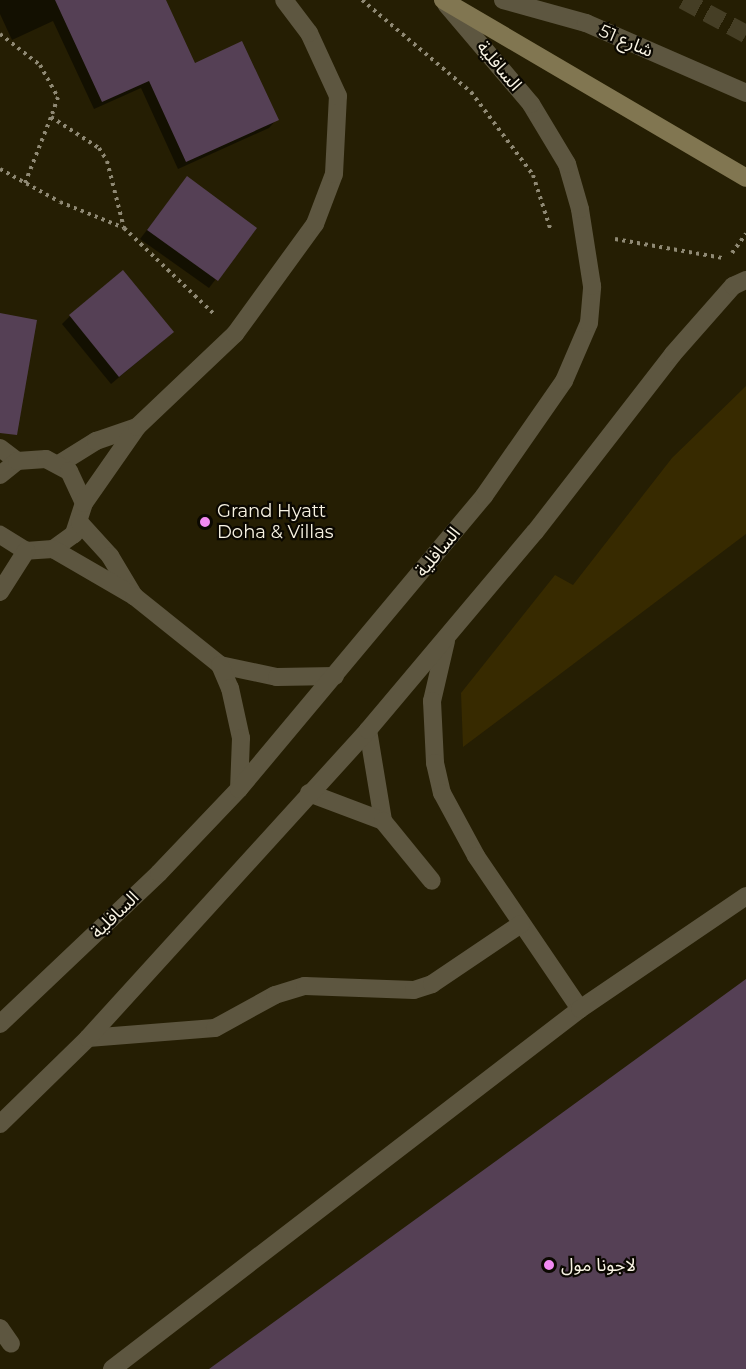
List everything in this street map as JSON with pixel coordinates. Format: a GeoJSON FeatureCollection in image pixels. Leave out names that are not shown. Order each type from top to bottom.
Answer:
{"type":"FeatureCollection","features":[{"type":"Feature","properties":{"kind":"street"},"geometry":{"type":"LineString","coordinates":[[0,536],[26,551],[53,549],[65,543],[80,523],[84,503],[136,427],[235,334],[315,224],[334,174],[338,96],[309,33],[284,0]]}},
{"type":"Feature","properties":{"kind":"street","name":"السافلية"},"geometry":{"type":"LineString","coordinates":[[443,0],[746,178]]}},
{"type":"Feature","properties":{"kind":"street","name":"السافلية"},"geometry":{"type":"LineString","coordinates":[[0,1024],[159,873],[239,789],[484,496],[564,381],[589,323],[592,286],[587,238],[567,164],[531,104],[443,0]]}},
{"type":"Feature","properties":{"kind":"street","name":"شارع 51"},"geometry":{"type":"LineString","coordinates":[[503,0],[586,24],[746,93]]}},
{"type":"Feature","properties":{"kind":"street"},"geometry":{"type":"LineString","coordinates":[[0,1124],[88,1038],[368,730],[446,641],[673,354],[733,286],[746,280]]}},
{"type":"Feature","properties":{"kind":"street"},"geometry":{"type":"LineString","coordinates":[[59,464],[96,441],[136,427]]}},
{"type":"Feature","properties":{"kind":"street"},"geometry":{"type":"LineString","coordinates":[[0,448],[16,462]]}},
{"type":"Feature","properties":{"kind":"street"},"geometry":{"type":"LineString","coordinates":[[0,475],[16,462],[31,458],[59,464],[76,480],[84,503]]}},
{"type":"Feature","properties":{"kind":"street"},"geometry":{"type":"LineString","coordinates":[[80,523],[110,556],[134,596]]}},
{"type":"Feature","properties":{"kind":"street"},"geometry":{"type":"LineString","coordinates":[[53,549],[134,596],[220,665],[277,677],[335,676]]}},
{"type":"Feature","properties":{"kind":"street"},"geometry":{"type":"LineString","coordinates":[[0,592],[26,551]]}},
{"type":"Feature","properties":{"kind":"street"},"geometry":{"type":"LineString","coordinates":[[446,641],[432,701],[435,763],[442,793],[457,826],[580,1009]]}},
{"type":"Feature","properties":{"kind":"street"},"geometry":{"type":"LineString","coordinates":[[220,665],[232,697],[241,738],[239,789]]}},
{"type":"Feature","properties":{"kind":"street"},"geometry":{"type":"LineString","coordinates":[[368,730],[383,820],[432,881]]}},
{"type":"Feature","properties":{"kind":"street"},"geometry":{"type":"LineString","coordinates":[[309,793],[383,820]]}},
{"type":"Feature","properties":{"kind":"street"},"geometry":{"type":"LineString","coordinates":[[112,1369],[580,1009],[746,896]]}},
{"type":"Feature","properties":{"kind":"street"},"geometry":{"type":"LineString","coordinates":[[88,1038],[215,1028],[275,995],[305,986],[414,990],[432,984],[521,924]]}},
{"type":"Feature","properties":{"kind":"street"},"geometry":{"type":"LineString","coordinates":[[0,1328],[11,1344]]}},
{"type":"Feature","properties":{"kind":"path"},"geometry":{"type":"LineString","coordinates":[[0,34],[40,65],[58,97],[25,183]]}},
{"type":"Feature","properties":{"kind":"path"},"geometry":{"type":"LineString","coordinates":[[51,117],[99,148],[107,161],[124,228]]}},
{"type":"Feature","properties":{"kind":"path"},"geometry":{"type":"LineString","coordinates":[[0,169],[25,183],[124,228],[235,334]]}},
{"type":"Feature","properties":{"kind":"path"},"geometry":{"type":"LineString","coordinates":[[727,259],[746,234]]}},
{"type":"Feature","properties":{"kind":"shaded area"},"geometry":{"type":"Polygon","coordinates":[[[746,386],[746,534],[463,747],[461,693],[555,575],[573,585],[672,458],[746,386]]]}},
{"type":"Feature","properties":{"kind":"building"},"geometry":{"type":"Polygon","coordinates":[[[55,0],[166,0],[195,63],[242,41],[279,120],[186,162],[149,81],[102,102],[55,0]]]}},
{"type":"Feature","properties":{"kind":"building"},"geometry":{"type":"Polygon","coordinates":[[[187,176],[257,228],[218,281],[147,230],[187,176]]]}},
{"type":"Feature","properties":{"kind":"building"},"geometry":{"type":"Polygon","coordinates":[[[123,270],[174,332],[119,377],[69,315],[123,270]]]}},
{"type":"Feature","properties":{"kind":"building"},"geometry":{"type":"Polygon","coordinates":[[[0,313],[37,320],[17,435],[0,433],[0,313]]]}},
{"type":"Feature","properties":{"kind":"building","name":"لاجونا مول"},"geometry":{"type":"Polygon","coordinates":[[[746,979],[746,1369],[209,1369],[496,1161],[746,979]]]}},
{"type":"Feature","properties":{"kind":"tunnel"},"geometry":{"type":"LineString","coordinates":[[683,0],[746,34]]}},
{"type":"Feature","properties":{"kind":"place","name":"Grand Hyatt Doha & Villas"},"geometry":{"type":"Point","coordinates":[205,522]}},
{"type":"Feature","properties":{"kind":"place","name":"لاجونا مول"},"geometry":{"type":"Point","coordinates":[549,1265]}}]}
